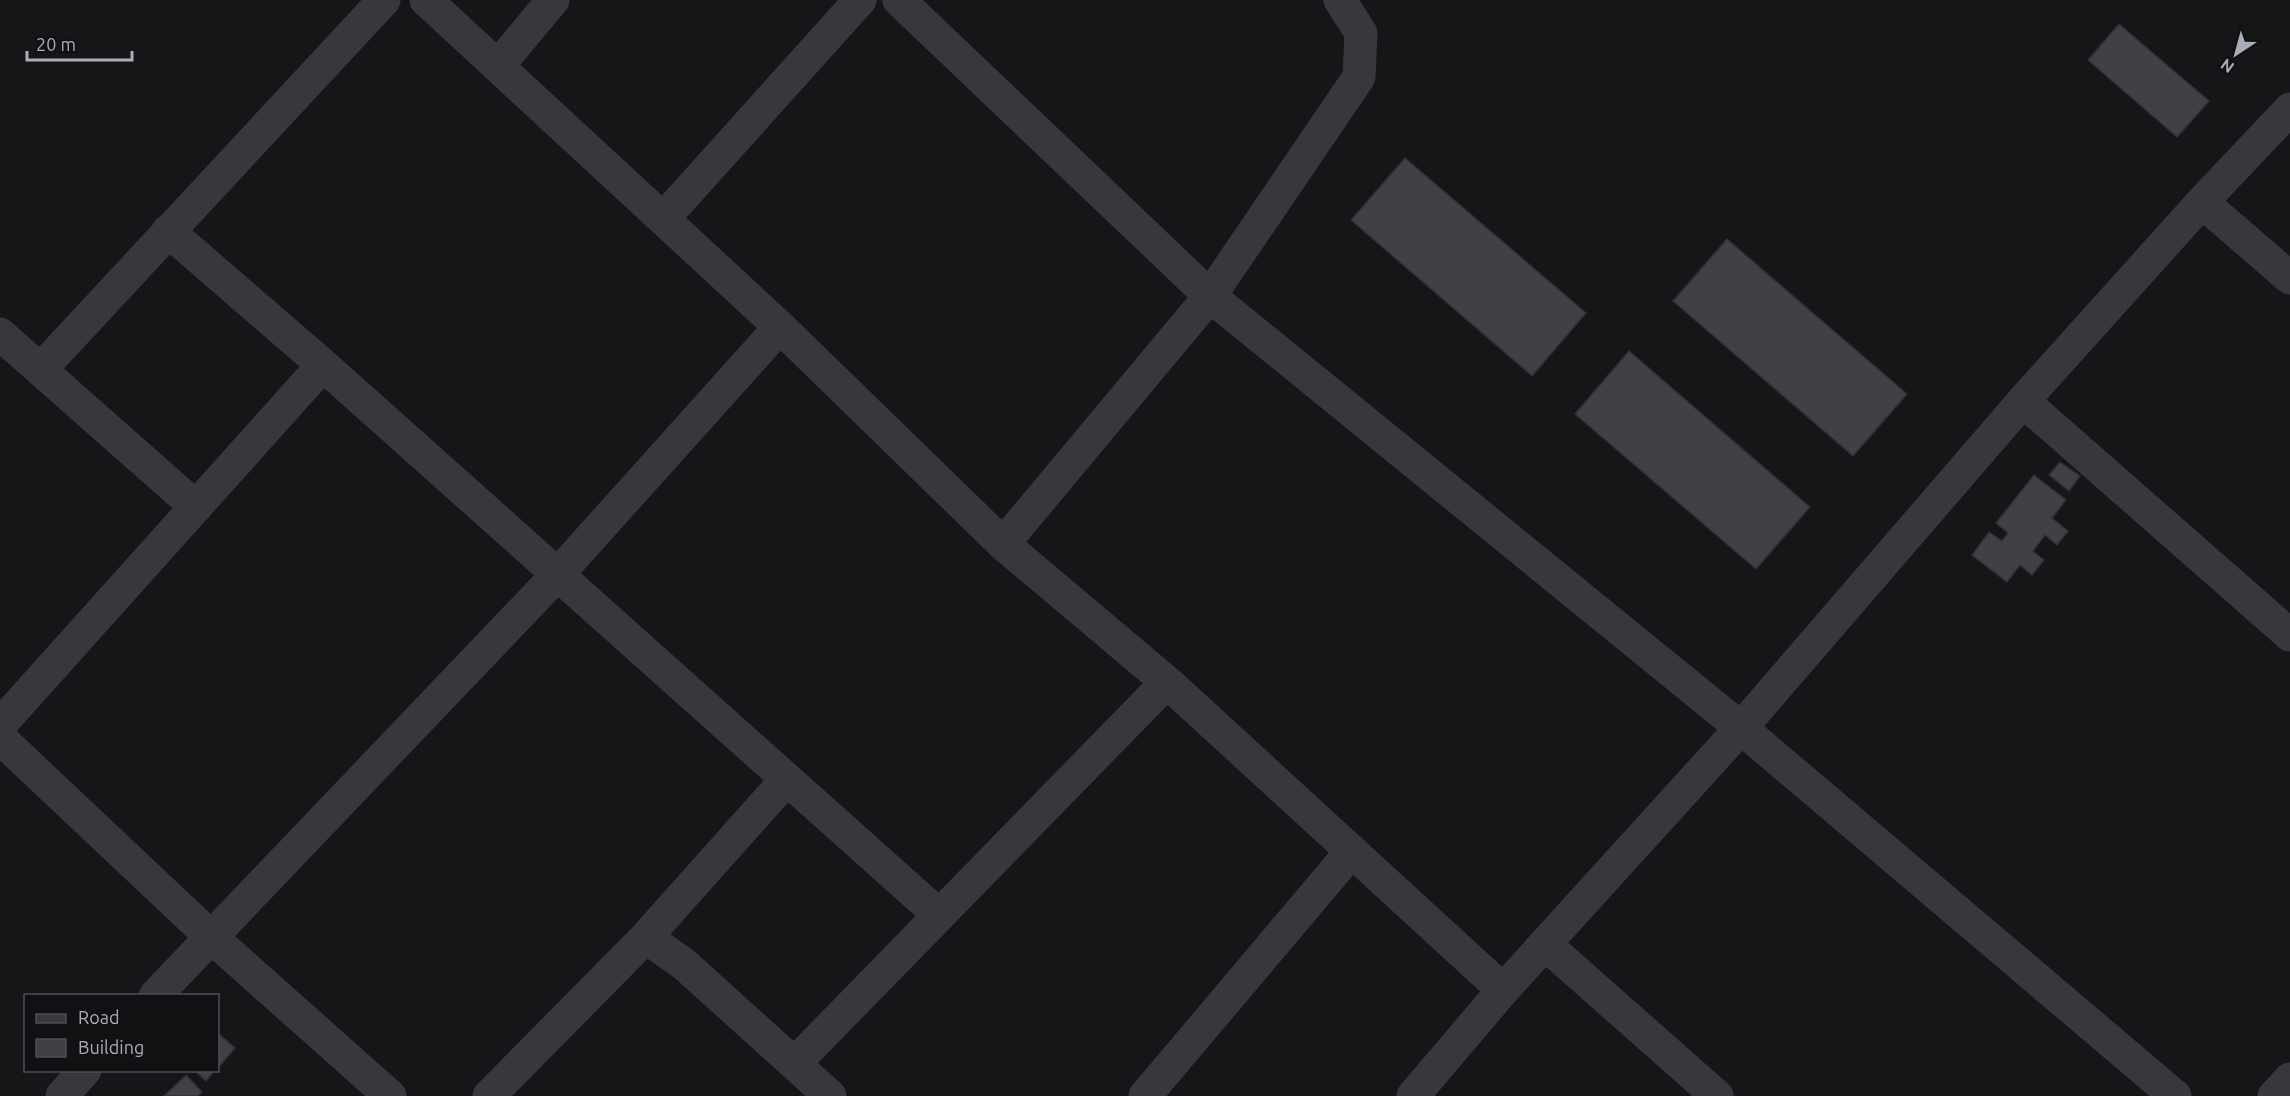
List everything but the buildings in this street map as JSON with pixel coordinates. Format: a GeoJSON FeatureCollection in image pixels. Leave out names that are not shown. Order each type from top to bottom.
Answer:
{"type":"FeatureCollection","features":[{"type":"Feature","properties":{"kind":"street"},"geometry":{"type":"LineString","coordinates":[[40,369],[384,0]]}},
{"type":"Feature","properties":{"kind":"street"},"geometry":{"type":"LineString","coordinates":[[426,0],[780,327],[1003,544],[1167,682],[1503,990]]}},
{"type":"Feature","properties":{"kind":"street"},"geometry":{"type":"LineString","coordinates":[[498,66],[553,0]]}},
{"type":"Feature","properties":{"kind":"street"},"geometry":{"type":"LineString","coordinates":[[663,219],[861,0]]}},
{"type":"Feature","properties":{"kind":"street"},"geometry":{"type":"LineString","coordinates":[[899,0],[1210,296],[1741,728],[2175,1096]]}},
{"type":"Feature","properties":{"kind":"street"},"geometry":{"type":"LineString","coordinates":[[1003,544],[1210,296],[1359,77],[1361,33],[1340,0]]}},
{"type":"Feature","properties":{"kind":"street"},"geometry":{"type":"LineString","coordinates":[[1413,1096],[1503,990],[1741,728],[2023,402],[2202,202],[2290,109]]}},
{"type":"Feature","properties":{"kind":"street"},"geometry":{"type":"LineString","coordinates":[[2202,202],[2290,278]]}},
{"type":"Feature","properties":{"kind":"street"},"geometry":{"type":"LineString","coordinates":[[168,231],[323,365],[939,915]]}},
{"type":"Feature","properties":{"kind":"street"},"geometry":{"type":"LineString","coordinates":[[157,994],[558,574],[780,327]]}},
{"type":"Feature","properties":{"kind":"street"},"geometry":{"type":"LineString","coordinates":[[0,333],[196,507]]}},
{"type":"Feature","properties":{"kind":"street"},"geometry":{"type":"LineString","coordinates":[[0,725],[323,365]]}},
{"type":"Feature","properties":{"kind":"street"},"geometry":{"type":"LineString","coordinates":[[2023,402],[2290,635]]}},
{"type":"Feature","properties":{"kind":"street"},"geometry":{"type":"LineString","coordinates":[[795,1063],[1167,682]]}},
{"type":"Feature","properties":{"kind":"street"},"geometry":{"type":"LineString","coordinates":[[0,738],[210,936],[390,1096]]}},
{"type":"Feature","properties":{"kind":"street"},"geometry":{"type":"LineString","coordinates":[[489,1096],[646,937],[787,779]]}},
{"type":"Feature","properties":{"kind":"street"},"geometry":{"type":"LineString","coordinates":[[1145,1096],[1351,852]]}},
{"type":"Feature","properties":{"kind":"street"},"geometry":{"type":"LineString","coordinates":[[646,937],[685,965],[830,1096]]}},
{"type":"Feature","properties":{"kind":"street"},"geometry":{"type":"LineString","coordinates":[[1545,944],[1717,1096]]}},
{"type":"Feature","properties":{"kind":"street"},"geometry":{"type":"LineString","coordinates":[[62,1096],[85,1072]]}},
{"type":"Feature","properties":{"kind":"street"},"geometry":{"type":"LineString","coordinates":[[2274,1096],[2290,1078]]}}]}
